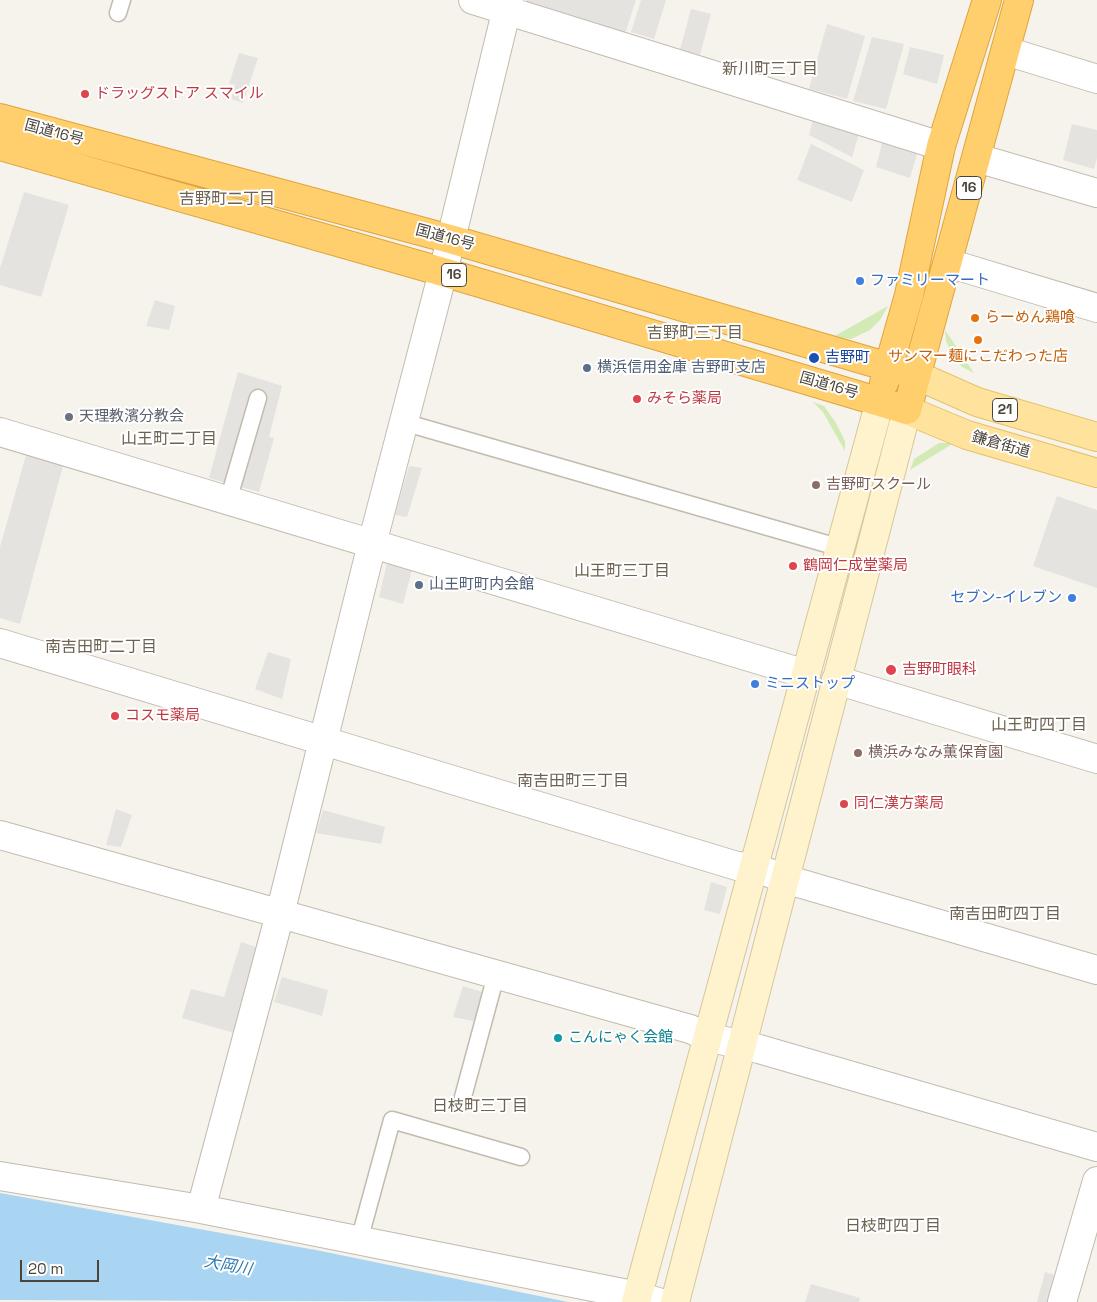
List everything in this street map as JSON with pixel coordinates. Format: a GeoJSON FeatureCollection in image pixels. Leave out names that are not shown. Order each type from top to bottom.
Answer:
{"type":"FeatureCollection","features":[{"type":"Feature","properties":{"kind":"highway","name":"16"},"geometry":{"type":"LineString","coordinates":[[880,401],[888,366],[909,295],[941,146],[987,0]]}},
{"type":"Feature","properties":{"kind":"highway","name":"16"},"geometry":{"type":"LineString","coordinates":[[907,410],[1020,0]]}},
{"type":"Feature","properties":{"kind":"highway","name":"国道16号"},"geometry":{"type":"LineString","coordinates":[[0,118],[450,239],[916,375]]}},
{"type":"Feature","properties":{"kind":"highway","name":"国道16号"},"geometry":{"type":"LineString","coordinates":[[0,146],[443,272],[907,410]]}},
{"type":"Feature","properties":{"kind":"main road","name":"21"},"geometry":{"type":"LineString","coordinates":[[916,375],[977,402],[1097,437]]}},
{"type":"Feature","properties":{"kind":"main road","name":"鎌倉街道"},"geometry":{"type":"LineString","coordinates":[[907,410],[967,436],[1097,473]]}},
{"type":"Feature","properties":{"kind":"street"},"geometry":{"type":"LineString","coordinates":[[473,0],[508,5],[941,146]]}},
{"type":"Feature","properties":{"kind":"street"},"geometry":{"type":"LineString","coordinates":[[201,1209],[280,914],[372,544],[443,272],[508,5]]}},
{"type":"Feature","properties":{"kind":"street"},"geometry":{"type":"LineString","coordinates":[[1006,51],[1097,79]]}},
{"type":"Feature","properties":{"kind":"street"},"geometry":{"type":"LineString","coordinates":[[977,158],[1097,194]]}},
{"type":"Feature","properties":{"kind":"street"},"geometry":{"type":"LineString","coordinates":[[948,263],[1097,308]]}},
{"type":"Feature","properties":{"kind":"street"},"geometry":{"type":"LineString","coordinates":[[0,1176],[201,1209],[644,1300],[708,1037],[880,401]]}},
{"type":"Feature","properties":{"kind":"street"},"geometry":{"type":"LineString","coordinates":[[675,1302],[907,410]]}},
{"type":"Feature","properties":{"kind":"street"},"geometry":{"type":"LineString","coordinates":[[0,432],[806,674]]}},
{"type":"Feature","properties":{"kind":"street"},"geometry":{"type":"LineString","coordinates":[[0,643],[737,866],[754,867],[784,879],[1097,970]]}},
{"type":"Feature","properties":{"kind":"street"},"geometry":{"type":"LineString","coordinates":[[836,680],[1097,759]]}},
{"type":"Feature","properties":{"kind":"street"},"geometry":{"type":"LineString","coordinates":[[0,835],[690,1029],[708,1037],[742,1044],[1097,1147]]}},
{"type":"Feature","properties":{"kind":"street"},"geometry":{"type":"LineString","coordinates":[[1062,1302],[1097,1181]]}},
{"type":"Feature","properties":{"kind":"lane"},"geometry":{"type":"LineString","coordinates":[[228,501],[258,398]]}},
{"type":"Feature","properties":{"kind":"lane"},"geometry":{"type":"LineString","coordinates":[[403,422],[840,548]]}},
{"type":"Feature","properties":{"kind":"lane"},"geometry":{"type":"LineString","coordinates":[[463,1097],[496,975]]}},
{"type":"Feature","properties":{"kind":"lane"},"geometry":{"type":"LineString","coordinates":[[359,1241],[392,1120],[521,1157]]}},
{"type":"Feature","properties":{"kind":"green space"},"geometry":{"type":"Polygon","coordinates":[[[888,306],[880,320],[870,330],[851,339],[833,337],[888,306]]]}},
{"type":"Feature","properties":{"kind":"green space"},"geometry":{"type":"Polygon","coordinates":[[[945,330],[974,373],[962,367],[953,356],[946,341],[945,330]]]}},
{"type":"Feature","properties":{"kind":"green space"},"geometry":{"type":"Polygon","coordinates":[[[813,402],[824,406],[836,423],[845,441],[845,451],[823,412],[813,402]]]}},
{"type":"Feature","properties":{"kind":"green space"},"geometry":{"type":"Polygon","coordinates":[[[939,443],[954,443],[910,470],[914,459],[939,443]]]}},
{"type":"Feature","properties":{"kind":"shaded area"},"geometry":{"type":"Polygon","coordinates":[[[526,0],[636,0],[625,34],[525,5],[526,0]]]}},
{"type":"Feature","properties":{"kind":"shaded area"},"geometry":{"type":"Polygon","coordinates":[[[641,0],[666,0],[654,39],[631,32],[641,0]]]}},
{"type":"Feature","properties":{"kind":"shaded area"},"geometry":{"type":"Polygon","coordinates":[[[691,9],[711,14],[700,55],[680,50],[691,9]]]}},
{"type":"Feature","properties":{"kind":"shaded area"},"geometry":{"type":"Polygon","coordinates":[[[827,24],[865,36],[847,99],[809,89],[827,24]]]}},
{"type":"Feature","properties":{"kind":"shaded area"},"geometry":{"type":"Polygon","coordinates":[[[872,37],[904,44],[886,109],[853,101],[872,37]]]}},
{"type":"Feature","properties":{"kind":"shaded area"},"geometry":{"type":"Polygon","coordinates":[[[910,47],[944,55],[937,84],[903,74],[910,47]]]}},
{"type":"Feature","properties":{"kind":"shaded area"},"geometry":{"type":"Polygon","coordinates":[[[239,53],[258,58],[243,103],[231,99],[235,84],[229,84],[239,53]]]}},
{"type":"Feature","properties":{"kind":"shaded area"},"geometry":{"type":"Polygon","coordinates":[[[813,119],[859,134],[852,157],[809,135],[813,119]]]}},
{"type":"Feature","properties":{"kind":"shaded area"},"geometry":{"type":"Polygon","coordinates":[[[1072,124],[1097,130],[1097,158],[1094,169],[1063,160],[1072,124]]]}},
{"type":"Feature","properties":{"kind":"shaded area"},"geometry":{"type":"Polygon","coordinates":[[[882,143],[917,154],[910,178],[876,167],[882,143]]]}},
{"type":"Feature","properties":{"kind":"shaded area"},"geometry":{"type":"Polygon","coordinates":[[[811,144],[864,170],[852,202],[797,180],[811,144]]]}},
{"type":"Feature","properties":{"kind":"shaded area"},"geometry":{"type":"Polygon","coordinates":[[[24,192],[69,205],[41,297],[0,285],[0,268],[24,192]]]}},
{"type":"Feature","properties":{"kind":"shaded area"},"geometry":{"type":"Polygon","coordinates":[[[155,300],[175,306],[169,330],[146,326],[155,300]]]}},
{"type":"Feature","properties":{"kind":"shaded area"},"geometry":{"type":"Polygon","coordinates":[[[238,372],[282,386],[269,437],[274,438],[259,492],[209,478],[238,372]]]}},
{"type":"Feature","properties":{"kind":"shaded area"},"geometry":{"type":"Polygon","coordinates":[[[26,455],[63,466],[20,624],[0,618],[0,547],[26,455]]]}},
{"type":"Feature","properties":{"kind":"shaded area"},"geometry":{"type":"Polygon","coordinates":[[[409,466],[422,468],[407,517],[395,515],[409,466]]]}},
{"type":"Feature","properties":{"kind":"shaded area"},"geometry":{"type":"Polygon","coordinates":[[[1057,496],[1097,510],[1097,588],[1033,566],[1057,496]]]}},
{"type":"Feature","properties":{"kind":"shaded area"},"geometry":{"type":"Polygon","coordinates":[[[387,563],[412,570],[403,604],[379,597],[387,563]]]}},
{"type":"Feature","properties":{"kind":"shaded area"},"geometry":{"type":"Polygon","coordinates":[[[268,652],[291,659],[282,699],[255,689],[268,652]]]}},
{"type":"Feature","properties":{"kind":"shaded area"},"geometry":{"type":"Polygon","coordinates":[[[116,809],[132,815],[121,847],[106,845],[116,809]]]}},
{"type":"Feature","properties":{"kind":"shaded area"},"geometry":{"type":"Polygon","coordinates":[[[323,810],[385,827],[381,844],[316,833],[323,810]]]}},
{"type":"Feature","properties":{"kind":"shaded area"},"geometry":{"type":"Polygon","coordinates":[[[711,882],[727,887],[720,914],[704,910],[711,882]]]}},
{"type":"Feature","properties":{"kind":"shaded area"},"geometry":{"type":"Polygon","coordinates":[[[241,942],[256,947],[234,1033],[182,1018],[191,989],[224,997],[241,942]]]}},
{"type":"Feature","properties":{"kind":"shaded area"},"geometry":{"type":"Polygon","coordinates":[[[282,977],[328,990],[322,1016],[274,1002],[282,977]]]}},
{"type":"Feature","properties":{"kind":"shaded area"},"geometry":{"type":"Polygon","coordinates":[[[463,986],[485,993],[478,1022],[453,1017],[463,986]]]}},
{"type":"Feature","properties":{"kind":"shaded area"},"geometry":{"type":"Polygon","coordinates":[[[1045,1272],[1059,1276],[1052,1302],[1037,1302],[1045,1272]]]}},
{"type":"Feature","properties":{"kind":"shaded area"},"geometry":{"type":"Polygon","coordinates":[[[811,1284],[860,1298],[859,1302],[805,1302],[811,1284]]]}},
{"type":"Feature","properties":{"kind":"water","name":"大岡川"},"geometry":{"type":"Polygon","coordinates":[[[0,1193],[321,1251],[568,1302],[0,1300],[0,1193]]]}},
{"type":"Feature","properties":{"kind":"place","name":"ドラッグストア スマイル"},"geometry":{"type":"Point","coordinates":[85,94]}},
{"type":"Feature","properties":{"kind":"place","name":"ファミリーマート"},"geometry":{"type":"Point","coordinates":[860,281]}},
{"type":"Feature","properties":{"kind":"place","name":"らーめん鶏喰"},"geometry":{"type":"Point","coordinates":[975,318]}},
{"type":"Feature","properties":{"kind":"place","name":"サンマー麺にこだわった店"},"geometry":{"type":"Point","coordinates":[978,340]}},
{"type":"Feature","properties":{"kind":"place","name":"吉野町"},"geometry":{"type":"Point","coordinates":[814,358]}},
{"type":"Feature","properties":{"kind":"place","name":"横浜信用金庫 吉野町支店"},"geometry":{"type":"Point","coordinates":[587,368]}},
{"type":"Feature","properties":{"kind":"place","name":"みそら薬局"},"geometry":{"type":"Point","coordinates":[637,399]}},
{"type":"Feature","properties":{"kind":"place","name":"天理教濱分教会"},"geometry":{"type":"Point","coordinates":[69,417]}},
{"type":"Feature","properties":{"kind":"place","name":"吉野町スクール"},"geometry":{"type":"Point","coordinates":[816,485]}},
{"type":"Feature","properties":{"kind":"place","name":"鶴岡仁成堂薬局"},"geometry":{"type":"Point","coordinates":[793,566]}},
{"type":"Feature","properties":{"kind":"place","name":"山王町町内会館"},"geometry":{"type":"Point","coordinates":[419,585]}},
{"type":"Feature","properties":{"kind":"place","name":"セブン-イレブン"},"geometry":{"type":"Point","coordinates":[1072,598]}},
{"type":"Feature","properties":{"kind":"place","name":"吉野町眼科"},"geometry":{"type":"Point","coordinates":[891,670]}},
{"type":"Feature","properties":{"kind":"place","name":"ミニストップ"},"geometry":{"type":"Point","coordinates":[755,684]}},
{"type":"Feature","properties":{"kind":"place","name":"コスモ薬局"},"geometry":{"type":"Point","coordinates":[115,716]}},
{"type":"Feature","properties":{"kind":"place","name":"横浜みなみ薫保育園"},"geometry":{"type":"Point","coordinates":[858,753]}},
{"type":"Feature","properties":{"kind":"place","name":"同仁漢方薬局"},"geometry":{"type":"Point","coordinates":[844,804]}},
{"type":"Feature","properties":{"kind":"place","name":"こんにゃく会館"},"geometry":{"type":"Point","coordinates":[558,1038]}},
{"type":"Feature","properties":{"kind":"district","name":"新川町三丁目"},"geometry":{"type":"Point","coordinates":[770,70]}},
{"type":"Feature","properties":{"kind":"district","name":"吉野町二丁目"},"geometry":{"type":"Point","coordinates":[227,200]}},
{"type":"Feature","properties":{"kind":"district","name":"吉野町三丁目"},"geometry":{"type":"Point","coordinates":[695,334]}},
{"type":"Feature","properties":{"kind":"district","name":"山王町二丁目"},"geometry":{"type":"Point","coordinates":[169,440]}},
{"type":"Feature","properties":{"kind":"district","name":"山王町三丁目"},"geometry":{"type":"Point","coordinates":[622,572]}},
{"type":"Feature","properties":{"kind":"district","name":"南吉田町二丁目"},"geometry":{"type":"Point","coordinates":[101,648]}},
{"type":"Feature","properties":{"kind":"district","name":"山王町四丁目"},"geometry":{"type":"Point","coordinates":[1039,726]}},
{"type":"Feature","properties":{"kind":"district","name":"南吉田町三丁目"},"geometry":{"type":"Point","coordinates":[573,782]}},
{"type":"Feature","properties":{"kind":"district","name":"南吉田町四丁目"},"geometry":{"type":"Point","coordinates":[1005,915]}},
{"type":"Feature","properties":{"kind":"district","name":"日枝町三丁目"},"geometry":{"type":"Point","coordinates":[480,1107]}},
{"type":"Feature","properties":{"kind":"district","name":"日枝町四丁目"},"geometry":{"type":"Point","coordinates":[893,1227]}}]}
